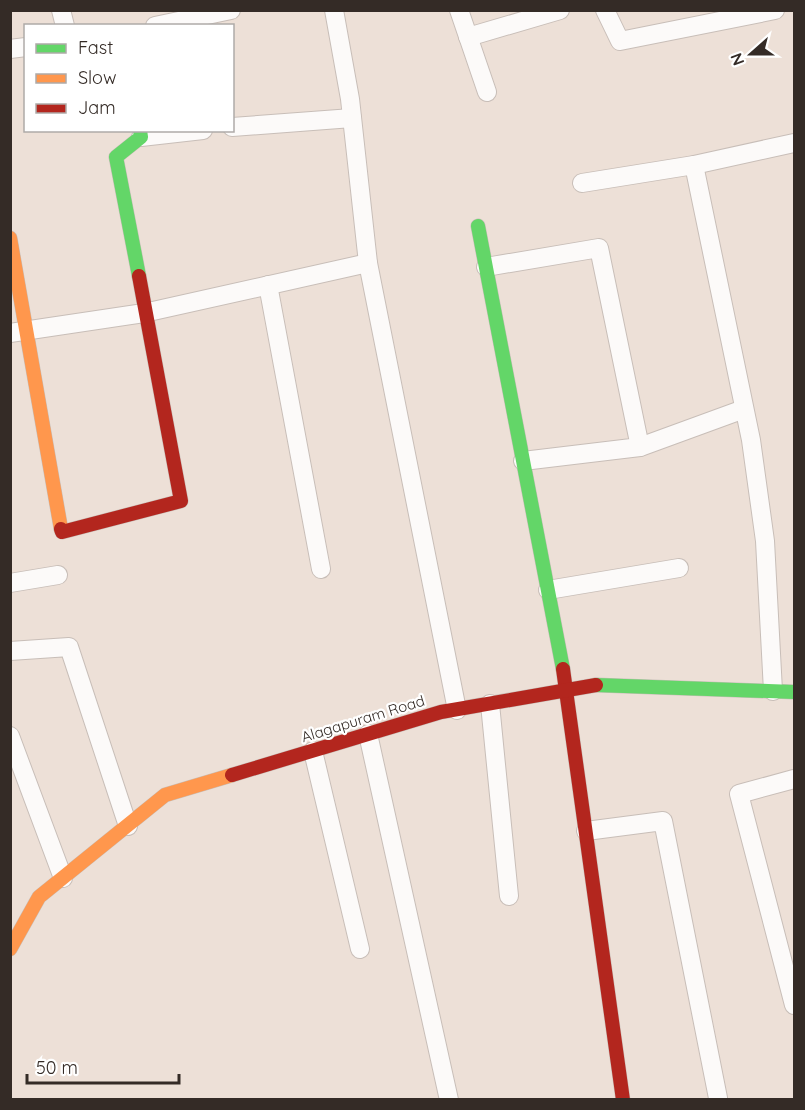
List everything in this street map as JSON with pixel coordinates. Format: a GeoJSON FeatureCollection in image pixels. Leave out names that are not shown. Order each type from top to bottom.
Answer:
{"type":"FeatureCollection","features":[{"type":"Feature","properties":{"kind":"street"},"geometry":{"type":"LineString","coordinates":[[164,24],[231,10]]}},
{"type":"Feature","properties":{"kind":"street"},"geometry":{"type":"LineString","coordinates":[[334,10],[352,118],[368,262],[457,710]]}},
{"type":"Feature","properties":{"kind":"street"},"geometry":{"type":"LineString","coordinates":[[459,10],[487,92]]}},
{"type":"Feature","properties":{"kind":"street"},"geometry":{"type":"LineString","coordinates":[[468,37],[560,10]]}},
{"type":"Feature","properties":{"kind":"street"},"geometry":{"type":"LineString","coordinates":[[605,10],[620,41],[720,17],[774,10]]}},
{"type":"Feature","properties":{"kind":"street"},"geometry":{"type":"LineString","coordinates":[[234,127],[352,118]]}},
{"type":"Feature","properties":{"kind":"street"},"geometry":{"type":"LineString","coordinates":[[10,238],[19,331],[62,532],[181,501],[116,157],[141,134],[172,132]]}},
{"type":"Feature","properties":{"kind":"street"},"geometry":{"type":"LineString","coordinates":[[582,183],[694,165],[795,143]]}},
{"type":"Feature","properties":{"kind":"street"},"geometry":{"type":"LineString","coordinates":[[694,165],[744,409],[765,541],[774,691]]}},
{"type":"Feature","properties":{"kind":"street"},"geometry":{"type":"LineString","coordinates":[[478,226],[567,691],[623,1100]]}},
{"type":"Feature","properties":{"kind":"street"},"geometry":{"type":"LineString","coordinates":[[486,267],[600,248],[640,447]]}},
{"type":"Feature","properties":{"kind":"street"},"geometry":{"type":"LineString","coordinates":[[19,331],[144,312],[368,262]]}},
{"type":"Feature","properties":{"kind":"street"},"geometry":{"type":"LineString","coordinates":[[268,285],[321,569]]}},
{"type":"Feature","properties":{"kind":"street"},"geometry":{"type":"LineString","coordinates":[[523,461],[640,447],[744,409]]}},
{"type":"Feature","properties":{"kind":"street"},"geometry":{"type":"LineString","coordinates":[[548,590],[679,568]]}},
{"type":"Feature","properties":{"kind":"street"},"geometry":{"type":"LineString","coordinates":[[10,583],[58,575]]}},
{"type":"Feature","properties":{"kind":"street"},"geometry":{"type":"LineString","coordinates":[[10,651],[69,647],[128,826]]}},
{"type":"Feature","properties":{"kind":"street","name":"Alagapuram Road"},"geometry":{"type":"LineString","coordinates":[[10,949],[39,897],[165,795],[368,734],[457,710],[599,685],[795,692]]}},
{"type":"Feature","properties":{"kind":"street"},"geometry":{"type":"LineString","coordinates":[[490,704],[509,896]]}},
{"type":"Feature","properties":{"kind":"street"},"geometry":{"type":"LineString","coordinates":[[368,734],[449,1100]]}},
{"type":"Feature","properties":{"kind":"street"},"geometry":{"type":"LineString","coordinates":[[10,736],[63,878]]}},
{"type":"Feature","properties":{"kind":"street"},"geometry":{"type":"LineString","coordinates":[[313,751],[360,949]]}},
{"type":"Feature","properties":{"kind":"street"},"geometry":{"type":"LineString","coordinates":[[795,779],[739,794],[795,1005]]}},
{"type":"Feature","properties":{"kind":"street"},"geometry":{"type":"LineString","coordinates":[[586,831],[663,821],[718,1098]]}},
{"type":"Feature","properties":{"kind":"traffic: fast"},"geometry":{"type":"LineString","coordinates":[[139,276],[116,157],[141,137],[140,132]]}},
{"type":"Feature","properties":{"kind":"traffic: fast"},"geometry":{"type":"LineString","coordinates":[[478,226],[563,669]]}},
{"type":"Feature","properties":{"kind":"traffic: fast"},"geometry":{"type":"LineString","coordinates":[[596,685],[794,692]]}},
{"type":"Feature","properties":{"kind":"traffic: slow"},"geometry":{"type":"LineString","coordinates":[[10,238],[61,529]]}},
{"type":"Feature","properties":{"kind":"traffic: slow"},"geometry":{"type":"LineString","coordinates":[[10,949],[39,897],[165,795],[232,775]]}},
{"type":"Feature","properties":{"kind":"traffic: jam"},"geometry":{"type":"LineString","coordinates":[[61,529],[62,532],[181,501],[139,276]]}},
{"type":"Feature","properties":{"kind":"traffic: jam"},"geometry":{"type":"LineString","coordinates":[[563,669],[623,1100]]}},
{"type":"Feature","properties":{"kind":"traffic: jam"},"geometry":{"type":"LineString","coordinates":[[232,775],[441,712],[596,685]]}}]}
